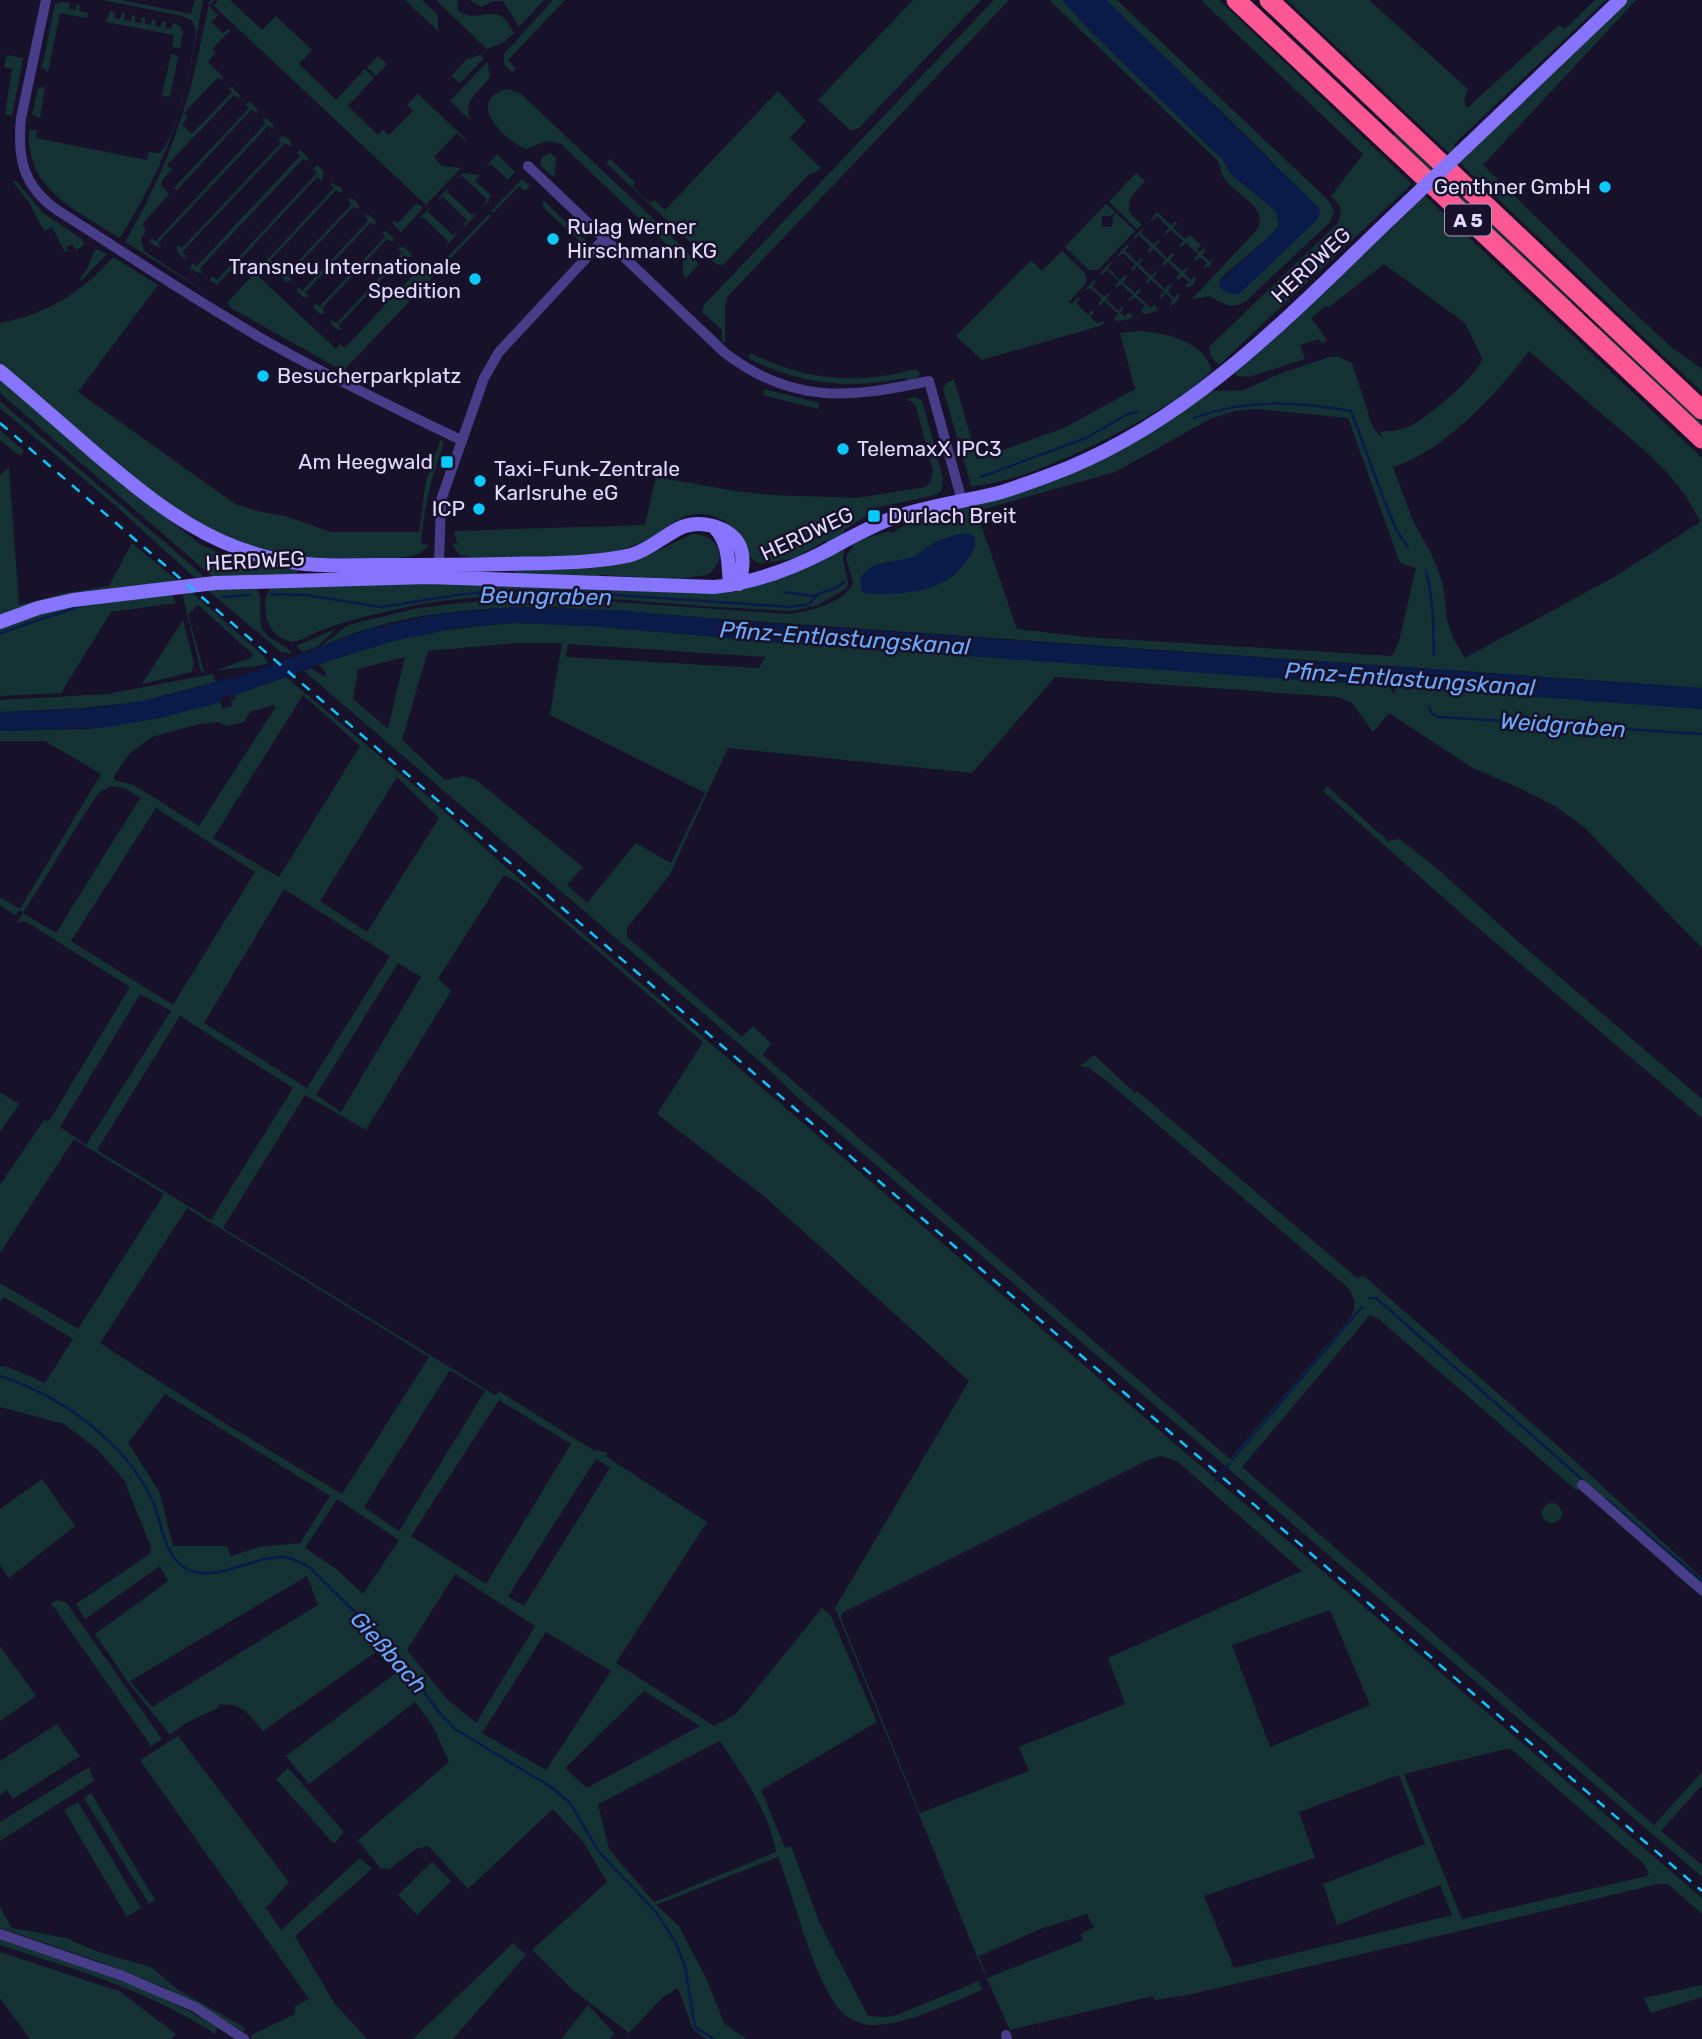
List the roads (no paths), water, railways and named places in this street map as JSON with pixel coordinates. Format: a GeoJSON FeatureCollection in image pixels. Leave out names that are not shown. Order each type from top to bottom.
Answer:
{"type":"FeatureCollection","features":[{"type":"Feature","properties":{"kind":"highway","name":"A 5"},"geometry":{"type":"LineString","coordinates":[[1236,0],[1702,439]]}},
{"type":"Feature","properties":{"kind":"highway","name":"A 5"},"geometry":{"type":"LineString","coordinates":[[1269,0],[1702,410]]}},
{"type":"Feature","properties":{"kind":"main road","name":"HERDWEG"},"geometry":{"type":"LineString","coordinates":[[0,622],[38,608],[73,600],[215,583],[428,577],[696,587],[735,584],[775,574],[821,554],[879,523],[1019,486],[1069,468],[1123,442],[1175,411],[1247,354],[1620,0]]}},
{"type":"Feature","properties":{"kind":"main road"},"geometry":{"type":"LineString","coordinates":[[0,370],[155,503],[220,541],[264,556],[300,564],[439,565],[611,558],[640,551],[683,527],[699,523],[725,529],[733,535],[743,554],[754,565],[775,574]]}},
{"type":"Feature","properties":{"kind":"main road"},"geometry":{"type":"LineString","coordinates":[[713,526],[722,535],[727,547],[735,584]]}},
{"type":"Feature","properties":{"kind":"main road"},"geometry":{"type":"LineString","coordinates":[[735,584],[743,565],[743,554]]}},
{"type":"Feature","properties":{"kind":"street"},"geometry":{"type":"LineString","coordinates":[[46,0],[20,118],[19,135],[23,165],[31,184],[42,198],[57,211],[248,331],[357,390],[461,440]]}},
{"type":"Feature","properties":{"kind":"street"},"geometry":{"type":"LineString","coordinates":[[528,166],[726,353],[760,377],[786,386],[832,394],[872,392],[929,381],[962,501]]}},
{"type":"Feature","properties":{"kind":"street"},"geometry":{"type":"LineString","coordinates":[[439,565],[441,500],[484,378],[499,352],[604,239]]}},
{"type":"Feature","properties":{"kind":"street"},"geometry":{"type":"LineString","coordinates":[[1582,1485],[1702,1590]]}},
{"type":"Feature","properties":{"kind":"street"},"geometry":{"type":"LineString","coordinates":[[0,1934],[123,1976],[195,2007],[244,2039]]}},
{"type":"Feature","properties":{"kind":"water"},"geometry":{"type":"Polygon","coordinates":[[[1062,0],[1106,0],[1319,208],[1317,220],[1238,295],[1225,292],[1219,282],[1274,232],[1279,224],[1276,211],[1232,175],[1222,159],[1089,30],[1062,0]]]}},
{"type":"Feature","properties":{"kind":"water"},"geometry":{"type":"Polygon","coordinates":[[[968,533],[975,538],[973,551],[956,573],[945,581],[921,590],[894,594],[862,592],[860,580],[870,568],[913,557],[937,541],[968,533]]]}},
{"type":"Feature","properties":{"kind":"water","name":"Pfinz-Entlastungskanal"},"geometry":{"type":"Polygon","coordinates":[[[512,607],[618,610],[765,623],[1702,688],[1702,709],[772,642],[592,626],[516,623],[462,627],[394,641],[230,697],[229,694],[221,697],[222,701],[215,704],[159,718],[107,727],[0,731],[0,712],[89,708],[141,701],[233,679],[369,629],[439,614],[512,607]]]}},
{"type":"Feature","properties":{"kind":"waterway","name":"Beungraben"},"geometry":{"type":"LineString","coordinates":[[1194,418],[1233,407],[1272,404],[1310,405],[1351,411],[1384,500],[1397,531],[1408,547]]}},
{"type":"Feature","properties":{"kind":"waterway","name":"Beungraben"},"geometry":{"type":"LineString","coordinates":[[981,477],[1086,438],[1128,414],[1137,412]]}},
{"type":"Feature","properties":{"kind":"waterway","name":"Weidgraben"},"geometry":{"type":"LineString","coordinates":[[1426,571],[1432,603],[1434,655]]}},
{"type":"Feature","properties":{"kind":"waterway"},"geometry":{"type":"LineString","coordinates":[[835,588],[844,582]]}},
{"type":"Feature","properties":{"kind":"waterway","name":"Beungraben"},"geometry":{"type":"LineString","coordinates":[[784,592],[812,596],[836,588]]}},
{"type":"Feature","properties":{"kind":"waterway","name":"Beungraben"},"geometry":{"type":"LineString","coordinates":[[271,594],[306,595],[381,607],[501,591],[559,591],[791,607],[809,604],[818,594]]}},
{"type":"Feature","properties":{"kind":"waterway","name":"Beungraben"},"geometry":{"type":"LineString","coordinates":[[222,597],[250,595]]}},
{"type":"Feature","properties":{"kind":"waterway","name":"Beungraben"},"geometry":{"type":"LineString","coordinates":[[0,633],[83,605]]}},
{"type":"Feature","properties":{"kind":"waterway","name":"Weidgraben"},"geometry":{"type":"LineString","coordinates":[[1429,707],[1432,714],[1440,717],[1702,734]]}},
{"type":"Feature","properties":{"kind":"waterway"},"geometry":{"type":"LineString","coordinates":[[1370,1298],[1376,1298],[1584,1481]]}},
{"type":"Feature","properties":{"kind":"waterway"},"geometry":{"type":"LineString","coordinates":[[1232,1460],[1362,1307]]}},
{"type":"Feature","properties":{"kind":"waterway","name":"Gießbach"},"geometry":{"type":"LineString","coordinates":[[0,1376],[68,1409],[109,1441],[141,1480],[153,1502],[168,1547],[185,1568],[208,1573],[284,1557],[309,1567],[393,1649],[437,1710],[455,1729],[551,1787],[570,1803],[599,1852],[656,1912],[676,1943],[685,1967],[695,2027],[714,2039]]}},
{"type":"Feature","properties":{"kind":"waterway"},"geometry":{"type":"LineString","coordinates":[[1215,1482],[1229,1464]]}},
{"type":"Feature","properties":{"kind":"waterway"},"geometry":{"type":"LineString","coordinates":[[1606,1499],[1702,1581]]}},
{"type":"Feature","properties":{"kind":"railway"},"geometry":{"type":"LineString","coordinates":[[0,423],[1702,1891]]}},
{"type":"Feature","properties":{"kind":"place","name":"Genthner GmbH"},"geometry":{"type":"Point","coordinates":[1605,187]}},
{"type":"Feature","properties":{"kind":"place","name":"Rulag Werner Hirschmann KG"},"geometry":{"type":"Point","coordinates":[553,239]}},
{"type":"Feature","properties":{"kind":"place","name":"Transneu Internationale Spedition"},"geometry":{"type":"Point","coordinates":[475,279]}},
{"type":"Feature","properties":{"kind":"place","name":"Besucherparkplatz"},"geometry":{"type":"Point","coordinates":[263,376]}},
{"type":"Feature","properties":{"kind":"place","name":"TelemaxX IPC3"},"geometry":{"type":"Point","coordinates":[843,449]}},
{"type":"Feature","properties":{"kind":"place","name":"Am Heegwald"},"geometry":{"type":"Point","coordinates":[447,462]}},
{"type":"Feature","properties":{"kind":"place","name":"Taxi-Funk-Zentrale Karlsruhe eG"},"geometry":{"type":"Point","coordinates":[480,481]}},
{"type":"Feature","properties":{"kind":"place","name":"ICP"},"geometry":{"type":"Point","coordinates":[479,509]}},
{"type":"Feature","properties":{"kind":"place","name":"Durlach Breit"},"geometry":{"type":"Point","coordinates":[874,516]}}]}
